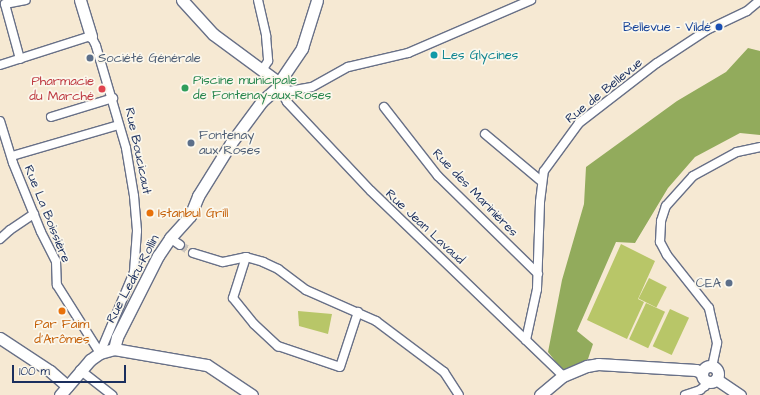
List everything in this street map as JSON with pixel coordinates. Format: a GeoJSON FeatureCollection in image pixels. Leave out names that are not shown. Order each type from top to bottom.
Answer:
{"type":"FeatureCollection","features":[{"type":"Feature","properties":{"kind":"street"},"geometry":{"type":"LineString","coordinates":[[20,59],[5,4],[26,0]]}},
{"type":"Feature","properties":{"kind":"street","name":"Rue Boucicaut"},"geometry":{"type":"LineString","coordinates":[[80,0],[113,98],[126,148],[134,196],[136,262],[131,283],[100,353]]}},
{"type":"Feature","properties":{"kind":"street"},"geometry":{"type":"LineString","coordinates":[[182,0],[213,34],[263,69],[281,87],[312,87],[348,67],[408,53],[531,0]]}},
{"type":"Feature","properties":{"kind":"street"},"geometry":{"type":"LineString","coordinates":[[258,0],[266,36],[268,61],[263,69]]}},
{"type":"Feature","properties":{"kind":"street","name":"Rue Ledru-Rollin"},"geometry":{"type":"LineString","coordinates":[[114,349],[117,337],[170,238],[190,216],[198,196],[231,144],[262,101],[281,87],[302,48],[317,0]]}},
{"type":"Feature","properties":{"kind":"street","name":"Rue de Bellevue"},"geometry":{"type":"LineString","coordinates":[[526,340],[538,274],[541,181],[544,171],[579,123],[669,55],[707,30],[747,11],[757,4]]}},
{"type":"Feature","properties":{"kind":"street"},"geometry":{"type":"LineString","coordinates":[[0,65],[91,36]]}},
{"type":"Feature","properties":{"kind":"street","name":"Rue Jean Lavaud"},"geometry":{"type":"LineString","coordinates":[[281,87],[371,191],[563,376]]}},
{"type":"Feature","properties":{"kind":"street"},"geometry":{"type":"LineString","coordinates":[[51,117],[113,98]]}},
{"type":"Feature","properties":{"kind":"street","name":"Rue des Marinières"},"geometry":{"type":"LineString","coordinates":[[384,107],[438,176],[538,274]]}},
{"type":"Feature","properties":{"kind":"street","name":"Rue La Boissière"},"geometry":{"type":"LineString","coordinates":[[0,121],[34,214],[56,261],[57,285],[100,353]]}},
{"type":"Feature","properties":{"kind":"street"},"geometry":{"type":"LineString","coordinates":[[12,156],[119,124]]}},
{"type":"Feature","properties":{"kind":"street"},"geometry":{"type":"LineString","coordinates":[[485,134],[541,181]]}},
{"type":"Feature","properties":{"kind":"street"},"geometry":{"type":"LineString","coordinates":[[686,395],[700,390],[705,386],[708,378],[706,368],[712,367],[717,343],[709,308],[667,255],[660,242],[661,221],[666,206],[693,176],[737,152],[760,147]]}},
{"type":"Feature","properties":{"kind":"street"},"geometry":{"type":"LineString","coordinates":[[0,239],[10,230],[34,214]]}},
{"type":"Feature","properties":{"kind":"street"},"geometry":{"type":"LineString","coordinates":[[170,238],[180,245]]}},
{"type":"Feature","properties":{"kind":"street"},"geometry":{"type":"LineString","coordinates":[[193,254],[223,262],[246,257],[278,269],[306,290],[358,312],[391,332],[444,372],[459,395]]}},
{"type":"Feature","properties":{"kind":"street"},"geometry":{"type":"LineString","coordinates":[[246,257],[233,298],[254,324],[278,346],[340,367],[358,312]]}},
{"type":"Feature","properties":{"kind":"street"},"geometry":{"type":"LineString","coordinates":[[0,338],[50,371],[63,391]]}},
{"type":"Feature","properties":{"kind":"street"},"geometry":{"type":"LineString","coordinates":[[114,349],[207,365],[221,372],[252,395]]}},
{"type":"Feature","properties":{"kind":"street","name":"Rue Boucicaut"},"geometry":{"type":"LineString","coordinates":[[63,391],[80,370],[100,353],[114,349]]}},
{"type":"Feature","properties":{"kind":"street"},"geometry":{"type":"LineString","coordinates":[[540,395],[563,376],[587,366],[598,364],[696,370],[740,395]]}},
{"type":"Feature","properties":{"kind":"street"},"geometry":{"type":"LineString","coordinates":[[80,370],[112,395]]}},
{"type":"Feature","properties":{"kind":"green space"},"geometry":{"type":"Polygon","coordinates":[[[748,48],[760,51],[760,135],[740,133],[695,157],[668,188],[635,243],[616,242],[577,331],[593,344],[588,359],[564,372],[548,352],[562,280],[584,204],[586,167],[677,101],[726,72],[748,48]]]}},
{"type":"Feature","properties":{"kind":"green space"},"geometry":{"type":"Polygon","coordinates":[[[621,244],[655,261],[638,299],[644,302],[627,339],[587,320],[621,244]]]}},
{"type":"Feature","properties":{"kind":"green space"},"geometry":{"type":"Polygon","coordinates":[[[649,278],[667,287],[656,308],[639,298],[649,278]]]}},
{"type":"Feature","properties":{"kind":"green space"},"geometry":{"type":"Polygon","coordinates":[[[646,303],[665,312],[648,348],[629,339],[646,303]]]}},
{"type":"Feature","properties":{"kind":"green space"},"geometry":{"type":"Polygon","coordinates":[[[670,309],[689,318],[672,355],[653,346],[670,309]]]}},
{"type":"Feature","properties":{"kind":"green space"},"geometry":{"type":"Polygon","coordinates":[[[298,311],[332,314],[328,334],[299,326],[298,311]]]}},
{"type":"Feature","properties":{"kind":"tunnel"},"geometry":{"type":"LineString","coordinates":[[180,245],[193,253]]}},
{"type":"Feature","properties":{"kind":"place","name":"Bellevue - Vildé"},"geometry":{"type":"Point","coordinates":[719,27]}},
{"type":"Feature","properties":{"kind":"place","name":"Les Glycines"},"geometry":{"type":"Point","coordinates":[434,55]}},
{"type":"Feature","properties":{"kind":"place","name":"Société Générale"},"geometry":{"type":"Point","coordinates":[90,58]}},
{"type":"Feature","properties":{"kind":"place","name":"Piscine municipale de Fontenay-aux-Roses"},"geometry":{"type":"Point","coordinates":[185,88]}},
{"type":"Feature","properties":{"kind":"place","name":"Pharmacie du Marché"},"geometry":{"type":"Point","coordinates":[102,89]}},
{"type":"Feature","properties":{"kind":"place","name":"Fontenay aux Roses"},"geometry":{"type":"Point","coordinates":[191,143]}},
{"type":"Feature","properties":{"kind":"place","name":"Istanbul Grill"},"geometry":{"type":"Point","coordinates":[150,213]}},
{"type":"Feature","properties":{"kind":"place","name":"CEA"},"geometry":{"type":"Point","coordinates":[729,283]}},
{"type":"Feature","properties":{"kind":"place","name":"Par Faim d'Arômes"},"geometry":{"type":"Point","coordinates":[62,311]}}]}
